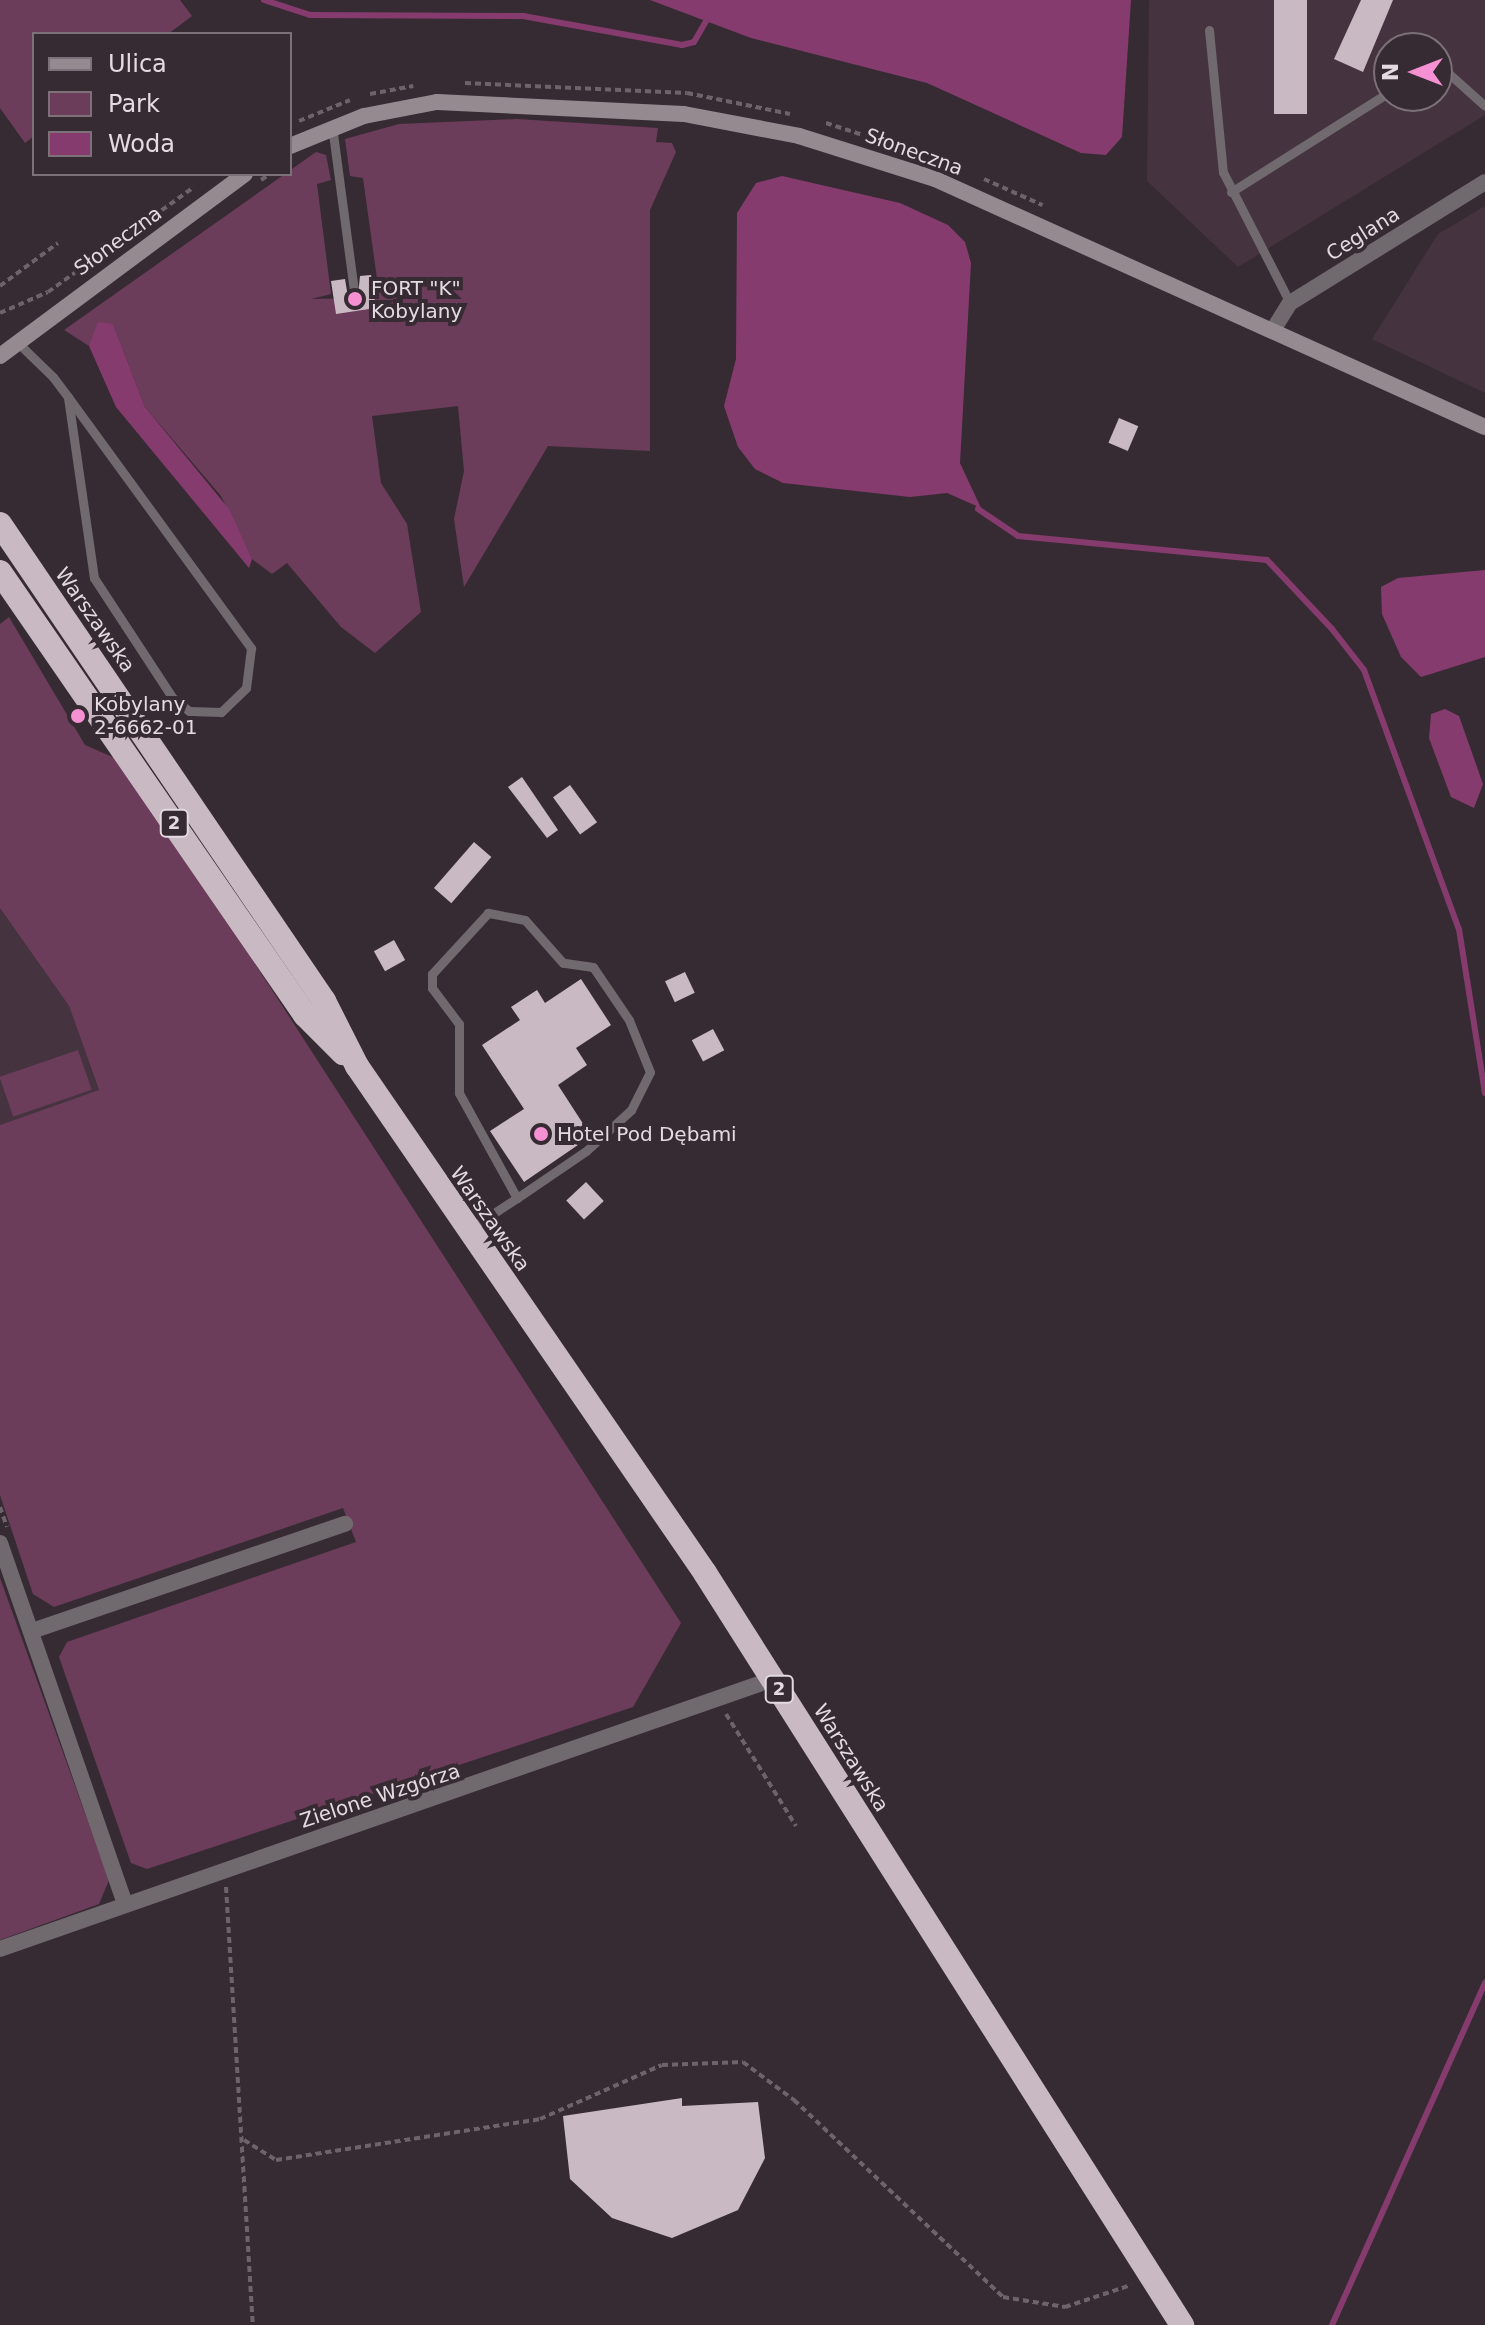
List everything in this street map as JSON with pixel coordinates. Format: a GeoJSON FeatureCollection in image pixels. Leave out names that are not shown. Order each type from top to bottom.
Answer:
{"type":"FeatureCollection","features":[{"type":"Feature","properties":{"kind":"highway","name":"Warszawska"},"geometry":{"type":"LineString","coordinates":[[0,524],[324,1001],[357,1066],[773,1679],[1182,2325]]}},
{"type":"Feature","properties":{"kind":"highway","name":"Warszawska"},"geometry":{"type":"LineString","coordinates":[[0,572],[305,1015],[357,1066]]}},
{"type":"Feature","properties":{"kind":"street","name":"Słoneczna"},"geometry":{"type":"LineString","coordinates":[[292,145],[332,126],[397,108],[480,102],[751,125],[935,179],[1485,427]]}},
{"type":"Feature","properties":{"kind":"street","name":"Słoneczna"},"geometry":{"type":"LineString","coordinates":[[0,356],[8,344],[242,176]]}},
{"type":"Feature","properties":{"kind":"street","name":"Ceglana"},"geometry":{"type":"LineString","coordinates":[[1273,330],[1290,303],[1485,182]]}},
{"type":"Feature","properties":{"kind":"street"},"geometry":{"type":"LineString","coordinates":[[32,1631],[345,1524]]}},
{"type":"Feature","properties":{"kind":"street"},"geometry":{"type":"LineString","coordinates":[[5,1539],[32,1631],[125,1904]]}},
{"type":"Feature","properties":{"kind":"street","name":"Zielone Wzgórza"},"geometry":{"type":"LineString","coordinates":[[0,1949],[773,1679]]}},
{"type":"Feature","properties":{"kind":"lane"},"geometry":{"type":"LineString","coordinates":[[1209,30],[1231,192],[1290,303]]}},
{"type":"Feature","properties":{"kind":"lane"},"geometry":{"type":"LineString","coordinates":[[1453,77],[1485,106]]}},
{"type":"Feature","properties":{"kind":"lane"},"geometry":{"type":"LineString","coordinates":[[1231,192],[1373,102]]}},
{"type":"Feature","properties":{"kind":"lane"},"geometry":{"type":"LineString","coordinates":[[332,126],[355,299]]}},
{"type":"Feature","properties":{"kind":"lane"},"geometry":{"type":"LineString","coordinates":[[8,344],[68,397],[251,648],[246,688],[221,712],[189,711],[172,697],[94,578],[68,397]]}},
{"type":"Feature","properties":{"kind":"lane"},"geometry":{"type":"LineString","coordinates":[[468,1230],[517,1198],[631,1110],[650,1072],[629,1020],[593,967],[563,963],[525,920],[488,913],[432,974],[432,988],[459,1024],[459,1093],[517,1198]]}},
{"type":"Feature","properties":{"kind":"path"},"geometry":{"type":"LineString","coordinates":[[0,313],[48,292],[203,180]]}},
{"type":"Feature","properties":{"kind":"path"},"geometry":{"type":"LineString","coordinates":[[0,286],[58,243]]}},
{"type":"Feature","properties":{"kind":"path"},"geometry":{"type":"LineString","coordinates":[[0,1507],[5,1539]]}},
{"type":"Feature","properties":{"kind":"path"},"geometry":{"type":"LineString","coordinates":[[715,1699],[796,1826]]}},
{"type":"Feature","properties":{"kind":"path"},"geometry":{"type":"LineString","coordinates":[[225,1869],[253,2325]]}},
{"type":"Feature","properties":{"kind":"path"},"geometry":{"type":"LineString","coordinates":[[244,2140],[276,2160],[540,2119],[662,2065],[743,2062],[794,2100],[1003,2297],[1065,2307],[1115,2296],[1149,2273]]}},
{"type":"Feature","properties":{"kind":"shaded area"},"geometry":{"type":"Polygon","coordinates":[[[1149,0],[1485,0],[1485,115],[1238,267],[1147,181],[1149,0]]]}},
{"type":"Feature","properties":{"kind":"shaded area"},"geometry":{"type":"Polygon","coordinates":[[[1485,206],[1485,393],[1372,339],[1438,234],[1485,206]]]}},
{"type":"Feature","properties":{"kind":"shaded area"},"geometry":{"type":"Polygon","coordinates":[[[0,908],[69,1006],[99,1091],[0,1125],[0,908]]]}},
{"type":"Feature","properties":{"kind":"green space"},"geometry":{"type":"Polygon","coordinates":[[[0,0],[180,0],[192,16],[171,32],[32,32],[32,138],[25,143],[0,108],[0,0]]]}},
{"type":"Feature","properties":{"kind":"green space"},"geometry":{"type":"Polygon","coordinates":[[[517,119],[658,128],[656,142],[672,143],[676,152],[650,210],[650,451],[548,446],[464,587],[454,519],[464,471],[458,406],[372,416],[381,483],[407,524],[421,612],[375,653],[341,627],[287,563],[272,574],[252,559],[221,496],[145,407],[113,324],[89,346],[64,330],[282,176],[292,176],[292,169],[316,152],[326,155],[331,180],[317,184],[331,294],[311,299],[371,298],[393,284],[378,286],[363,178],[350,176],[345,139],[399,124],[517,119]]]}},
{"type":"Feature","properties":{"kind":"green space"},"geometry":{"type":"Polygon","coordinates":[[[9,617],[85,745],[117,759],[144,792],[681,1623],[633,1707],[147,1869],[131,1863],[59,1657],[67,1642],[356,1542],[343,1508],[54,1607],[33,1594],[0,1495],[0,1125],[99,1090],[69,1006],[0,908],[0,624],[9,617]]]}},
{"type":"Feature","properties":{"kind":"green space"},"geometry":{"type":"Polygon","coordinates":[[[78,1050],[92,1090],[13,1117],[0,1077],[78,1050]]]}},
{"type":"Feature","properties":{"kind":"green space"},"geometry":{"type":"Polygon","coordinates":[[[0,1578],[109,1880],[99,1904],[0,1940],[0,1578]]]}},
{"type":"Feature","properties":{"kind":"water"},"geometry":{"type":"Polygon","coordinates":[[[650,0],[1131,0],[1122,137],[1106,155],[1081,153],[927,83],[751,38],[650,0]]]}},
{"type":"Feature","properties":{"kind":"water"},"geometry":{"type":"Polygon","coordinates":[[[782,176],[900,203],[948,225],[965,242],[971,263],[960,463],[981,508],[947,493],[910,497],[783,483],[755,469],[738,447],[724,406],[736,359],[737,213],[756,183],[782,176]]]}},
{"type":"Feature","properties":{"kind":"water"},"geometry":{"type":"Polygon","coordinates":[[[98,322],[113,324],[145,407],[229,509],[252,559],[249,568],[116,407],[89,346],[98,322]]]}},
{"type":"Feature","properties":{"kind":"water"},"geometry":{"type":"Polygon","coordinates":[[[1485,570],[1485,657],[1421,677],[1401,657],[1382,614],[1381,587],[1398,578],[1485,570]]]}},
{"type":"Feature","properties":{"kind":"water"},"geometry":{"type":"Polygon","coordinates":[[[1445,709],[1459,716],[1483,784],[1474,808],[1451,797],[1429,738],[1431,714],[1445,709]]]}},
{"type":"Feature","properties":{"kind":"building"},"geometry":{"type":"Polygon","coordinates":[[[1274,0],[1307,0],[1307,114],[1274,114],[1274,0]]]}},
{"type":"Feature","properties":{"kind":"building"},"geometry":{"type":"Polygon","coordinates":[[[1361,0],[1393,0],[1380,32],[1373,32],[1373,48],[1363,72],[1334,59],[1361,0]]]}},
{"type":"Feature","properties":{"kind":"building"},"geometry":{"type":"Polygon","coordinates":[[[371,275],[376,308],[336,314],[331,281],[345,279],[349,303],[357,306],[360,276],[371,275]]]}},
{"type":"Feature","properties":{"kind":"building"},"geometry":{"type":"Polygon","coordinates":[[[1119,418],[1138,426],[1128,451],[1108,443],[1119,418]]]}},
{"type":"Feature","properties":{"kind":"building"},"geometry":{"type":"Polygon","coordinates":[[[522,777],[558,830],[547,838],[508,787],[522,777]]]}},
{"type":"Feature","properties":{"kind":"building"},"geometry":{"type":"Polygon","coordinates":[[[570,785],[597,822],[580,835],[553,797],[570,785]]]}},
{"type":"Feature","properties":{"kind":"building"},"geometry":{"type":"Polygon","coordinates":[[[474,842],[491,857],[451,903],[434,888],[474,842]]]}},
{"type":"Feature","properties":{"kind":"building"},"geometry":{"type":"Polygon","coordinates":[[[394,940],[405,960],[385,971],[374,951],[394,940]]]}},
{"type":"Feature","properties":{"kind":"building"},"geometry":{"type":"Polygon","coordinates":[[[685,972],[695,993],[675,1002],[665,981],[685,972]]]}},
{"type":"Feature","properties":{"kind":"building"},"geometry":{"type":"Polygon","coordinates":[[[581,979],[611,1025],[576,1048],[587,1065],[558,1085],[591,1136],[524,1182],[490,1131],[524,1109],[482,1045],[520,1020],[511,1007],[537,990],[545,1003],[581,979]]]}},
{"type":"Feature","properties":{"kind":"building"},"geometry":{"type":"Polygon","coordinates":[[[713,1029],[724,1050],[703,1061],[692,1040],[713,1029]]]}},
{"type":"Feature","properties":{"kind":"building"},"geometry":{"type":"Polygon","coordinates":[[[586,1182],[604,1201],[584,1219],[566,1200],[586,1182]]]}},
{"type":"Feature","properties":{"kind":"building"},"geometry":{"type":"Polygon","coordinates":[[[682,2098],[682,2106],[758,2102],[765,2158],[738,2210],[672,2238],[612,2218],[570,2179],[563,2116],[682,2098]]]}},
{"type":"Feature","properties":{"kind":"waterway"},"geometry":{"type":"LineString","coordinates":[[264,0],[310,15],[523,16],[682,45],[694,42],[711,13]]}},
{"type":"Feature","properties":{"kind":"waterway"},"geometry":{"type":"LineString","coordinates":[[978,509],[1018,536],[1267,560],[1332,629],[1364,670],[1459,929],[1485,1093]]}},
{"type":"Feature","properties":{"kind":"waterway"},"geometry":{"type":"LineString","coordinates":[[1332,2325],[1485,1983]]}},
{"type":"Feature","properties":{"kind":"place","name":"FORT \"K\" Kobylany"},"geometry":{"type":"Point","coordinates":[355,299]}},
{"type":"Feature","properties":{"kind":"place","name":"Kobylany 2-6662-01"},"geometry":{"type":"Point","coordinates":[78,716]}},
{"type":"Feature","properties":{"kind":"place","name":"Hotel Pod Dębami"},"geometry":{"type":"Point","coordinates":[541,1134]}}]}
